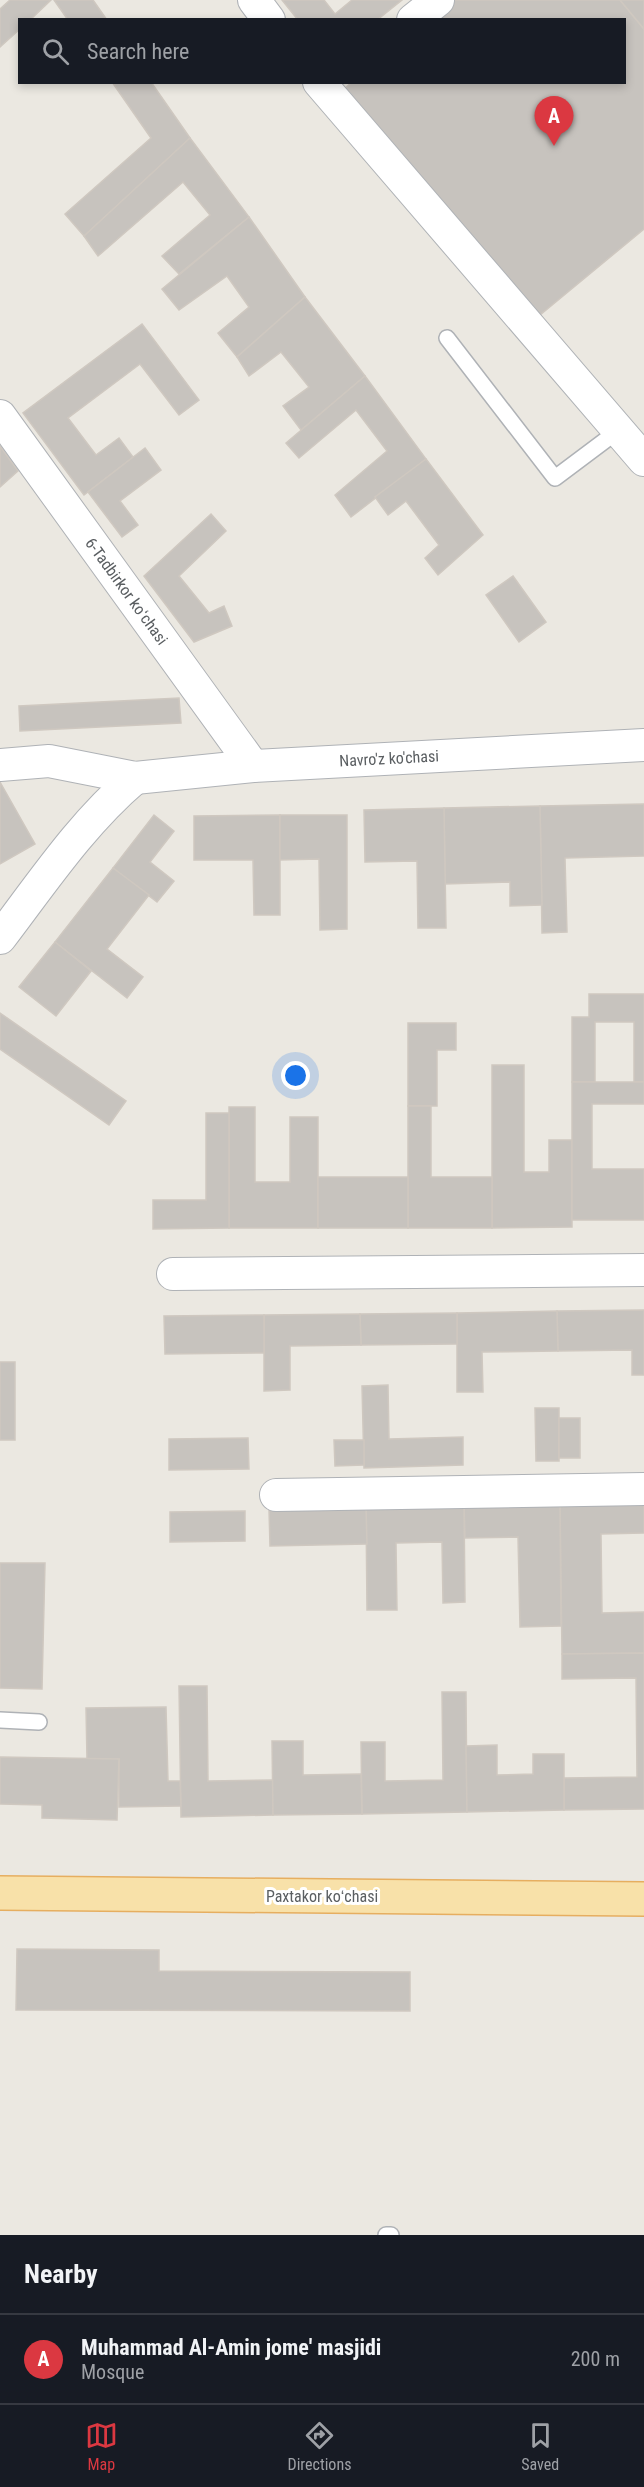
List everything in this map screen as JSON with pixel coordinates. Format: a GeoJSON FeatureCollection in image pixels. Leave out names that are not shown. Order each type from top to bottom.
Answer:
{"type":"FeatureCollection","features":[{"type":"Feature","properties":{"kind":"main road","name":"Paxtakor koʻchasi"},"geometry":{"type":"LineString","coordinates":[[0,1893],[644,1899]]}},
{"type":"Feature","properties":{"kind":"street"},"geometry":{"type":"LineString","coordinates":[[254,0],[268,18]]}},
{"type":"Feature","properties":{"kind":"street"},"geometry":{"type":"LineString","coordinates":[[416,18],[438,0]]}},
{"type":"Feature","properties":{"kind":"street"},"geometry":{"type":"LineString","coordinates":[[327,85],[644,460]]}},
{"type":"Feature","properties":{"kind":"street","name":"6-Tadbirkor koʻchasi"},"geometry":{"type":"LineString","coordinates":[[0,416],[253,766]]}},
{"type":"Feature","properties":{"kind":"street","name":"Navro'z ko'chasi"},"geometry":{"type":"LineString","coordinates":[[0,765],[49,761],[135,778],[253,766],[644,745]]}},
{"type":"Feature","properties":{"kind":"street"},"geometry":{"type":"LineString","coordinates":[[0,939],[87,823],[135,778]]}},
{"type":"Feature","properties":{"kind":"street"},"geometry":{"type":"LineString","coordinates":[[173,1274],[644,1270]]}},
{"type":"Feature","properties":{"kind":"street"},"geometry":{"type":"LineString","coordinates":[[276,1495],[644,1489]]}},
{"type":"Feature","properties":{"kind":"lane"},"geometry":{"type":"LineString","coordinates":[[447,338],[555,478],[619,430]]}},
{"type":"Feature","properties":{"kind":"lane"},"geometry":{"type":"LineString","coordinates":[[0,1720],[39,1722]]}},
{"type":"Feature","properties":{"kind":"lane"},"geometry":{"type":"LineString","coordinates":[[386,2235],[391,2235]]}},
{"type":"Feature","properties":{"kind":"building"},"geometry":{"type":"Polygon","coordinates":[[[10,0],[51,0],[32,18],[18,18],[18,31],[0,47],[0,9],[10,0]]]}},
{"type":"Feature","properties":{"kind":"building"},"geometry":{"type":"Polygon","coordinates":[[[54,0],[93,0],[106,18],[67,18],[54,0]]]}},
{"type":"Feature","properties":{"kind":"building"},"geometry":{"type":"Polygon","coordinates":[[[282,0],[324,0],[335,14],[352,0],[402,0],[380,18],[296,18],[282,0]]]}},
{"type":"Feature","properties":{"kind":"building"},"geometry":{"type":"Polygon","coordinates":[[[452,0],[620,0],[644,29],[644,229],[534,320],[343,90],[350,84],[626,84],[626,18],[430,18],[452,0]]]}},
{"type":"Feature","properties":{"kind":"building"},"geometry":{"type":"Polygon","coordinates":[[[620,0],[644,0],[644,29],[620,0]]]}},
{"type":"Feature","properties":{"kind":"building"},"geometry":{"type":"Polygon","coordinates":[[[113,84],[152,84],[190,138],[84,236],[65,214],[151,138],[113,84]]]}},
{"type":"Feature","properties":{"kind":"building"},"geometry":{"type":"Polygon","coordinates":[[[190,138],[249,217],[179,274],[162,256],[210,215],[183,182],[98,256],[84,236],[190,138]]]}},
{"type":"Feature","properties":{"kind":"building"},"geometry":{"type":"Polygon","coordinates":[[[249,217],[305,297],[237,357],[218,333],[249,307],[227,276],[179,310],[162,289],[249,217]]]}},
{"type":"Feature","properties":{"kind":"building"},"geometry":{"type":"Polygon","coordinates":[[[305,297],[365,376],[301,430],[283,406],[309,387],[281,352],[249,376],[237,357],[305,297]]]}},
{"type":"Feature","properties":{"kind":"building"},"geometry":{"type":"Polygon","coordinates":[[[142,324],[199,400],[179,415],[140,364],[68,418],[96,455],[119,438],[133,457],[84,495],[23,413],[142,324]]]}},
{"type":"Feature","properties":{"kind":"building"},"geometry":{"type":"Polygon","coordinates":[[[365,376],[426,459],[351,517],[335,495],[387,451],[356,410],[299,458],[286,443],[365,376]]]}},
{"type":"Feature","properties":{"kind":"building"},"geometry":{"type":"Polygon","coordinates":[[[0,446],[18,471],[0,487],[0,446]]]}},
{"type":"Feature","properties":{"kind":"building"},"geometry":{"type":"Polygon","coordinates":[[[145,448],[161,470],[120,501],[138,525],[122,537],[88,492],[145,448]]]}},
{"type":"Feature","properties":{"kind":"building"},"geometry":{"type":"Polygon","coordinates":[[[426,459],[483,535],[438,575],[425,558],[439,545],[406,501],[388,515],[375,497],[426,459]]]}},
{"type":"Feature","properties":{"kind":"building"},"geometry":{"type":"Polygon","coordinates":[[[211,514],[226,531],[179,576],[209,613],[224,606],[232,626],[194,642],[144,576],[211,514]]]}},
{"type":"Feature","properties":{"kind":"building"},"geometry":{"type":"Polygon","coordinates":[[[513,576],[546,622],[519,642],[486,595],[513,576]]]}},
{"type":"Feature","properties":{"kind":"building"},"geometry":{"type":"Polygon","coordinates":[[[179,698],[181,723],[20,731],[19,706],[179,698]]]}},
{"type":"Feature","properties":{"kind":"building"},"geometry":{"type":"Polygon","coordinates":[[[0,782],[35,844],[0,864],[0,782]]]}},
{"type":"Feature","properties":{"kind":"building"},"geometry":{"type":"Polygon","coordinates":[[[644,804],[644,856],[565,858],[567,932],[542,933],[540,806],[644,804]]]}},
{"type":"Feature","properties":{"kind":"building"},"geometry":{"type":"Polygon","coordinates":[[[540,806],[542,905],[510,906],[510,882],[445,884],[444,808],[540,806]]]}},
{"type":"Feature","properties":{"kind":"building"},"geometry":{"type":"Polygon","coordinates":[[[444,808],[446,928],[418,928],[417,861],[365,862],[364,810],[444,808]]]}},
{"type":"Feature","properties":{"kind":"building"},"geometry":{"type":"Polygon","coordinates":[[[154,815],[174,831],[150,862],[174,881],[157,902],[113,868],[154,815]]]}},
{"type":"Feature","properties":{"kind":"building"},"geometry":{"type":"Polygon","coordinates":[[[280,815],[280,915],[254,915],[253,860],[194,860],[194,816],[280,815]]]}},
{"type":"Feature","properties":{"kind":"building"},"geometry":{"type":"Polygon","coordinates":[[[280,815],[347,815],[347,929],[320,930],[319,859],[280,860],[280,815]]]}},
{"type":"Feature","properties":{"kind":"building"},"geometry":{"type":"Polygon","coordinates":[[[113,868],[149,895],[107,949],[143,977],[127,998],[55,942],[113,868]]]}},
{"type":"Feature","properties":{"kind":"building"},"geometry":{"type":"Polygon","coordinates":[[[55,942],[91,971],[56,1016],[19,987],[55,942]]]}},
{"type":"Feature","properties":{"kind":"building"},"geometry":{"type":"Polygon","coordinates":[[[589,994],[644,994],[644,1082],[634,1082],[634,1022],[595,1022],[595,1082],[572,1082],[572,1017],[589,1017],[589,994]]]}},
{"type":"Feature","properties":{"kind":"building"},"geometry":{"type":"Polygon","coordinates":[[[0,1013],[126,1101],[109,1125],[0,1049],[0,1013]]]}},
{"type":"Feature","properties":{"kind":"building"},"geometry":{"type":"Polygon","coordinates":[[[408,1023],[456,1023],[456,1050],[437,1050],[437,1106],[408,1106],[408,1023]]]}},
{"type":"Feature","properties":{"kind":"building"},"geometry":{"type":"Polygon","coordinates":[[[492,1065],[524,1065],[524,1172],[549,1172],[549,1140],[572,1140],[572,1227],[492,1228],[492,1065]]]}},
{"type":"Feature","properties":{"kind":"building"},"geometry":{"type":"Polygon","coordinates":[[[572,1082],[644,1082],[644,1104],[592,1104],[592,1169],[644,1169],[644,1220],[572,1220],[572,1082]]]}},
{"type":"Feature","properties":{"kind":"building"},"geometry":{"type":"Polygon","coordinates":[[[408,1106],[431,1106],[431,1177],[492,1177],[492,1228],[408,1228],[408,1106]]]}},
{"type":"Feature","properties":{"kind":"building"},"geometry":{"type":"Polygon","coordinates":[[[229,1107],[255,1107],[255,1182],[290,1182],[290,1117],[318,1117],[318,1228],[229,1228],[229,1107]]]}},
{"type":"Feature","properties":{"kind":"building"},"geometry":{"type":"Polygon","coordinates":[[[206,1113],[229,1113],[229,1228],[153,1229],[153,1200],[206,1200],[206,1113]]]}},
{"type":"Feature","properties":{"kind":"building"},"geometry":{"type":"Polygon","coordinates":[[[318,1177],[408,1177],[408,1228],[318,1228],[318,1177]]]}},
{"type":"Feature","properties":{"kind":"building"},"geometry":{"type":"Polygon","coordinates":[[[644,1310],[644,1375],[632,1375],[632,1350],[558,1351],[557,1311],[644,1310]]]}},
{"type":"Feature","properties":{"kind":"building"},"geometry":{"type":"Polygon","coordinates":[[[557,1311],[558,1351],[482,1352],[483,1392],[457,1392],[457,1313],[557,1311]]]}},
{"type":"Feature","properties":{"kind":"building"},"geometry":{"type":"Polygon","coordinates":[[[457,1313],[457,1344],[361,1345],[360,1314],[457,1313]]]}},
{"type":"Feature","properties":{"kind":"building"},"geometry":{"type":"Polygon","coordinates":[[[360,1314],[361,1345],[290,1346],[290,1390],[264,1391],[264,1315],[360,1314]]]}},
{"type":"Feature","properties":{"kind":"building"},"geometry":{"type":"Polygon","coordinates":[[[264,1315],[264,1353],[165,1354],[164,1316],[264,1315]]]}},
{"type":"Feature","properties":{"kind":"building"},"geometry":{"type":"Polygon","coordinates":[[[0,1362],[15,1362],[15,1440],[0,1440],[0,1362]]]}},
{"type":"Feature","properties":{"kind":"building"},"geometry":{"type":"Polygon","coordinates":[[[388,1385],[389,1439],[463,1437],[463,1465],[364,1468],[362,1386],[388,1385]]]}},
{"type":"Feature","properties":{"kind":"building"},"geometry":{"type":"Polygon","coordinates":[[[535,1408],[559,1408],[559,1461],[536,1461],[535,1408]]]}},
{"type":"Feature","properties":{"kind":"building"},"geometry":{"type":"Polygon","coordinates":[[[559,1418],[580,1418],[580,1458],[559,1458],[559,1418]]]}},
{"type":"Feature","properties":{"kind":"building"},"geometry":{"type":"Polygon","coordinates":[[[248,1438],[249,1469],[169,1470],[169,1439],[248,1438]]]}},
{"type":"Feature","properties":{"kind":"building"},"geometry":{"type":"Polygon","coordinates":[[[334,1440],[364,1440],[364,1465],[335,1466],[334,1440]]]}},
{"type":"Feature","properties":{"kind":"building"},"geometry":{"type":"Polygon","coordinates":[[[644,1502],[644,1533],[601,1534],[602,1613],[644,1612],[644,1653],[562,1654],[560,1504],[644,1502]]]}},
{"type":"Feature","properties":{"kind":"building"},"geometry":{"type":"Polygon","coordinates":[[[560,1504],[561,1626],[520,1627],[518,1537],[465,1538],[464,1505],[560,1504]]]}},
{"type":"Feature","properties":{"kind":"building"},"geometry":{"type":"Polygon","coordinates":[[[464,1505],[465,1602],[443,1603],[442,1542],[396,1543],[397,1610],[367,1610],[366,1507],[464,1505]]]}},
{"type":"Feature","properties":{"kind":"building"},"geometry":{"type":"Polygon","coordinates":[[[366,1507],[367,1544],[270,1546],[269,1509],[366,1507]]]}},
{"type":"Feature","properties":{"kind":"building"},"geometry":{"type":"Polygon","coordinates":[[[245,1511],[245,1541],[170,1542],[170,1512],[245,1511]]]}},
{"type":"Feature","properties":{"kind":"building"},"geometry":{"type":"Polygon","coordinates":[[[0,1563],[45,1563],[42,1689],[0,1688],[0,1563]]]}},
{"type":"Feature","properties":{"kind":"building"},"geometry":{"type":"Polygon","coordinates":[[[644,1653],[644,1809],[564,1810],[564,1778],[637,1777],[636,1678],[562,1679],[562,1654],[644,1653]]]}},
{"type":"Feature","properties":{"kind":"building"},"geometry":{"type":"Polygon","coordinates":[[[179,1686],[207,1686],[208,1781],[273,1780],[273,1815],[181,1817],[179,1686]]]}},
{"type":"Feature","properties":{"kind":"building"},"geometry":{"type":"Polygon","coordinates":[[[442,1692],[466,1692],[467,1812],[362,1814],[361,1742],[385,1742],[385,1781],[443,1780],[442,1692]]]}},
{"type":"Feature","properties":{"kind":"building"},"geometry":{"type":"Polygon","coordinates":[[[166,1707],[168,1781],[180,1781],[181,1806],[119,1807],[119,1759],[87,1759],[86,1708],[166,1707]]]}},
{"type":"Feature","properties":{"kind":"building"},"geometry":{"type":"Polygon","coordinates":[[[272,1741],[303,1741],[303,1775],[361,1774],[362,1814],[273,1815],[272,1741]]]}},
{"type":"Feature","properties":{"kind":"building"},"geometry":{"type":"Polygon","coordinates":[[[497,1745],[497,1775],[533,1774],[533,1754],[564,1754],[564,1810],[467,1812],[466,1746],[497,1745]]]}},
{"type":"Feature","properties":{"kind":"building"},"geometry":{"type":"Polygon","coordinates":[[[0,1757],[119,1759],[117,1820],[42,1818],[42,1805],[0,1804],[0,1757]]]}},
{"type":"Feature","properties":{"kind":"building"},"geometry":{"type":"Polygon","coordinates":[[[17,1949],[159,1950],[159,1971],[410,1972],[410,2011],[16,2010],[17,1949]]]}},
{"type":"Feature","properties":{"kind":"place","name":"Muhammad Al-Amin jome' masjidi"},"geometry":{"type":"Point","coordinates":[554,146]}}]}
